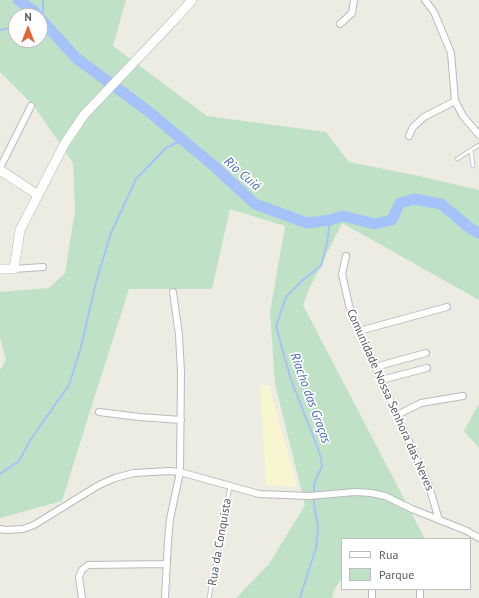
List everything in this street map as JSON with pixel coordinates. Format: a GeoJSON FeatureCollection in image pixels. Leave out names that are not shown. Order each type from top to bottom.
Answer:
{"type":"FeatureCollection","features":[{"type":"Feature","properties":{"kind":"main road"},"geometry":{"type":"LineString","coordinates":[[0,269],[14,269],[20,230],[71,133],[96,101],[192,0]]}},
{"type":"Feature","properties":{"kind":"main road"},"geometry":{"type":"LineString","coordinates":[[0,169],[37,197]]}},
{"type":"Feature","properties":{"kind":"street"},"geometry":{"type":"LineString","coordinates":[[340,24],[352,12],[354,0]]}},
{"type":"Feature","properties":{"kind":"street"},"geometry":{"type":"LineString","coordinates":[[424,0],[434,12],[451,53],[455,101],[463,116],[479,135]]}},
{"type":"Feature","properties":{"kind":"street"},"geometry":{"type":"LineString","coordinates":[[409,136],[413,127],[424,117],[455,101]]}},
{"type":"Feature","properties":{"kind":"street"},"geometry":{"type":"LineString","coordinates":[[0,169],[31,106]]}},
{"type":"Feature","properties":{"kind":"street","name":"Comunidade Nossa Senhora das Neves"},"geometry":{"type":"LineString","coordinates":[[346,256],[342,274],[349,305],[359,331],[429,486],[439,520]]}},
{"type":"Feature","properties":{"kind":"street"},"geometry":{"type":"LineString","coordinates":[[14,269],[43,267]]}},
{"type":"Feature","properties":{"kind":"street"},"geometry":{"type":"LineString","coordinates":[[165,598],[170,519],[180,472],[181,372],[179,335],[173,292]]}},
{"type":"Feature","properties":{"kind":"street"},"geometry":{"type":"LineString","coordinates":[[359,331],[447,307]]}},
{"type":"Feature","properties":{"kind":"street"},"geometry":{"type":"LineString","coordinates":[[375,367],[426,354]]}},
{"type":"Feature","properties":{"kind":"street"},"geometry":{"type":"LineString","coordinates":[[381,380],[427,368]]}},
{"type":"Feature","properties":{"kind":"street"},"geometry":{"type":"LineString","coordinates":[[397,415],[421,403],[464,396]]}},
{"type":"Feature","properties":{"kind":"street"},"geometry":{"type":"LineString","coordinates":[[99,412],[181,420]]}},
{"type":"Feature","properties":{"kind":"street"},"geometry":{"type":"LineString","coordinates":[[0,529],[23,529],[34,525],[99,485],[115,478],[134,473],[180,472],[259,494],[318,496],[355,492],[385,496],[397,503],[467,531],[479,538]]}},
{"type":"Feature","properties":{"kind":"street"},"geometry":{"type":"LineString","coordinates":[[82,598],[79,577],[82,570],[88,566],[166,564]]}},
{"type":"Feature","properties":{"kind":"lane"},"geometry":{"type":"LineString","coordinates":[[457,160],[479,145]]}},
{"type":"Feature","properties":{"kind":"lane"},"geometry":{"type":"LineString","coordinates":[[471,150],[473,166]]}},
{"type":"Feature","properties":{"kind":"lane","name":"Rua da Conquista"},"geometry":{"type":"LineString","coordinates":[[210,598],[230,486]]}},
{"type":"Feature","properties":{"kind":"green space"},"geometry":{"type":"Polygon","coordinates":[[[0,0],[126,0],[113,46],[207,116],[326,132],[349,162],[479,190],[479,300],[342,223],[309,289],[303,305],[424,538],[341,538],[341,580],[334,590],[332,598],[236,598],[269,564],[305,505],[275,384],[270,312],[285,226],[230,209],[212,289],[129,289],[62,501],[0,518],[0,370],[6,360],[0,337],[0,292],[49,288],[65,273],[75,211],[73,163],[34,106],[0,72],[0,0]]]}},
{"type":"Feature","properties":{"kind":"green space"},"geometry":{"type":"Polygon","coordinates":[[[479,404],[479,448],[464,431],[479,404]]]}},
{"type":"Feature","properties":{"kind":"sand"},"geometry":{"type":"Polygon","coordinates":[[[269,385],[297,487],[266,485],[260,386],[269,385]]]}},
{"type":"Feature","properties":{"kind":"waterway","name":"Rio Cuiá"},"geometry":{"type":"LineString","coordinates":[[18,0],[30,8]]}},
{"type":"Feature","properties":{"kind":"waterway"},"geometry":{"type":"LineString","coordinates":[[43,0],[43,8]]}},
{"type":"Feature","properties":{"kind":"waterway","name":"Rio Cuiá"},"geometry":{"type":"LineString","coordinates":[[48,27],[76,58],[148,111],[214,166],[255,204],[307,223],[330,220],[343,216],[374,224],[392,220],[400,203],[414,199],[441,204],[471,229],[479,233]]}},
{"type":"Feature","properties":{"kind":"waterway"},"geometry":{"type":"LineString","coordinates":[[0,30],[8,28]]}},
{"type":"Feature","properties":{"kind":"waterway"},"geometry":{"type":"LineString","coordinates":[[0,474],[19,461],[31,439],[69,385],[81,347],[96,282],[111,233],[136,179],[166,148],[182,140]]}},
{"type":"Feature","properties":{"kind":"waterway","name":"Riacho das Graças"},"geometry":{"type":"LineString","coordinates":[[300,598],[316,548],[318,527],[314,504],[314,484],[322,466],[320,454],[290,377],[276,326],[286,297],[304,279],[321,266],[327,243],[330,220]]}}]}
